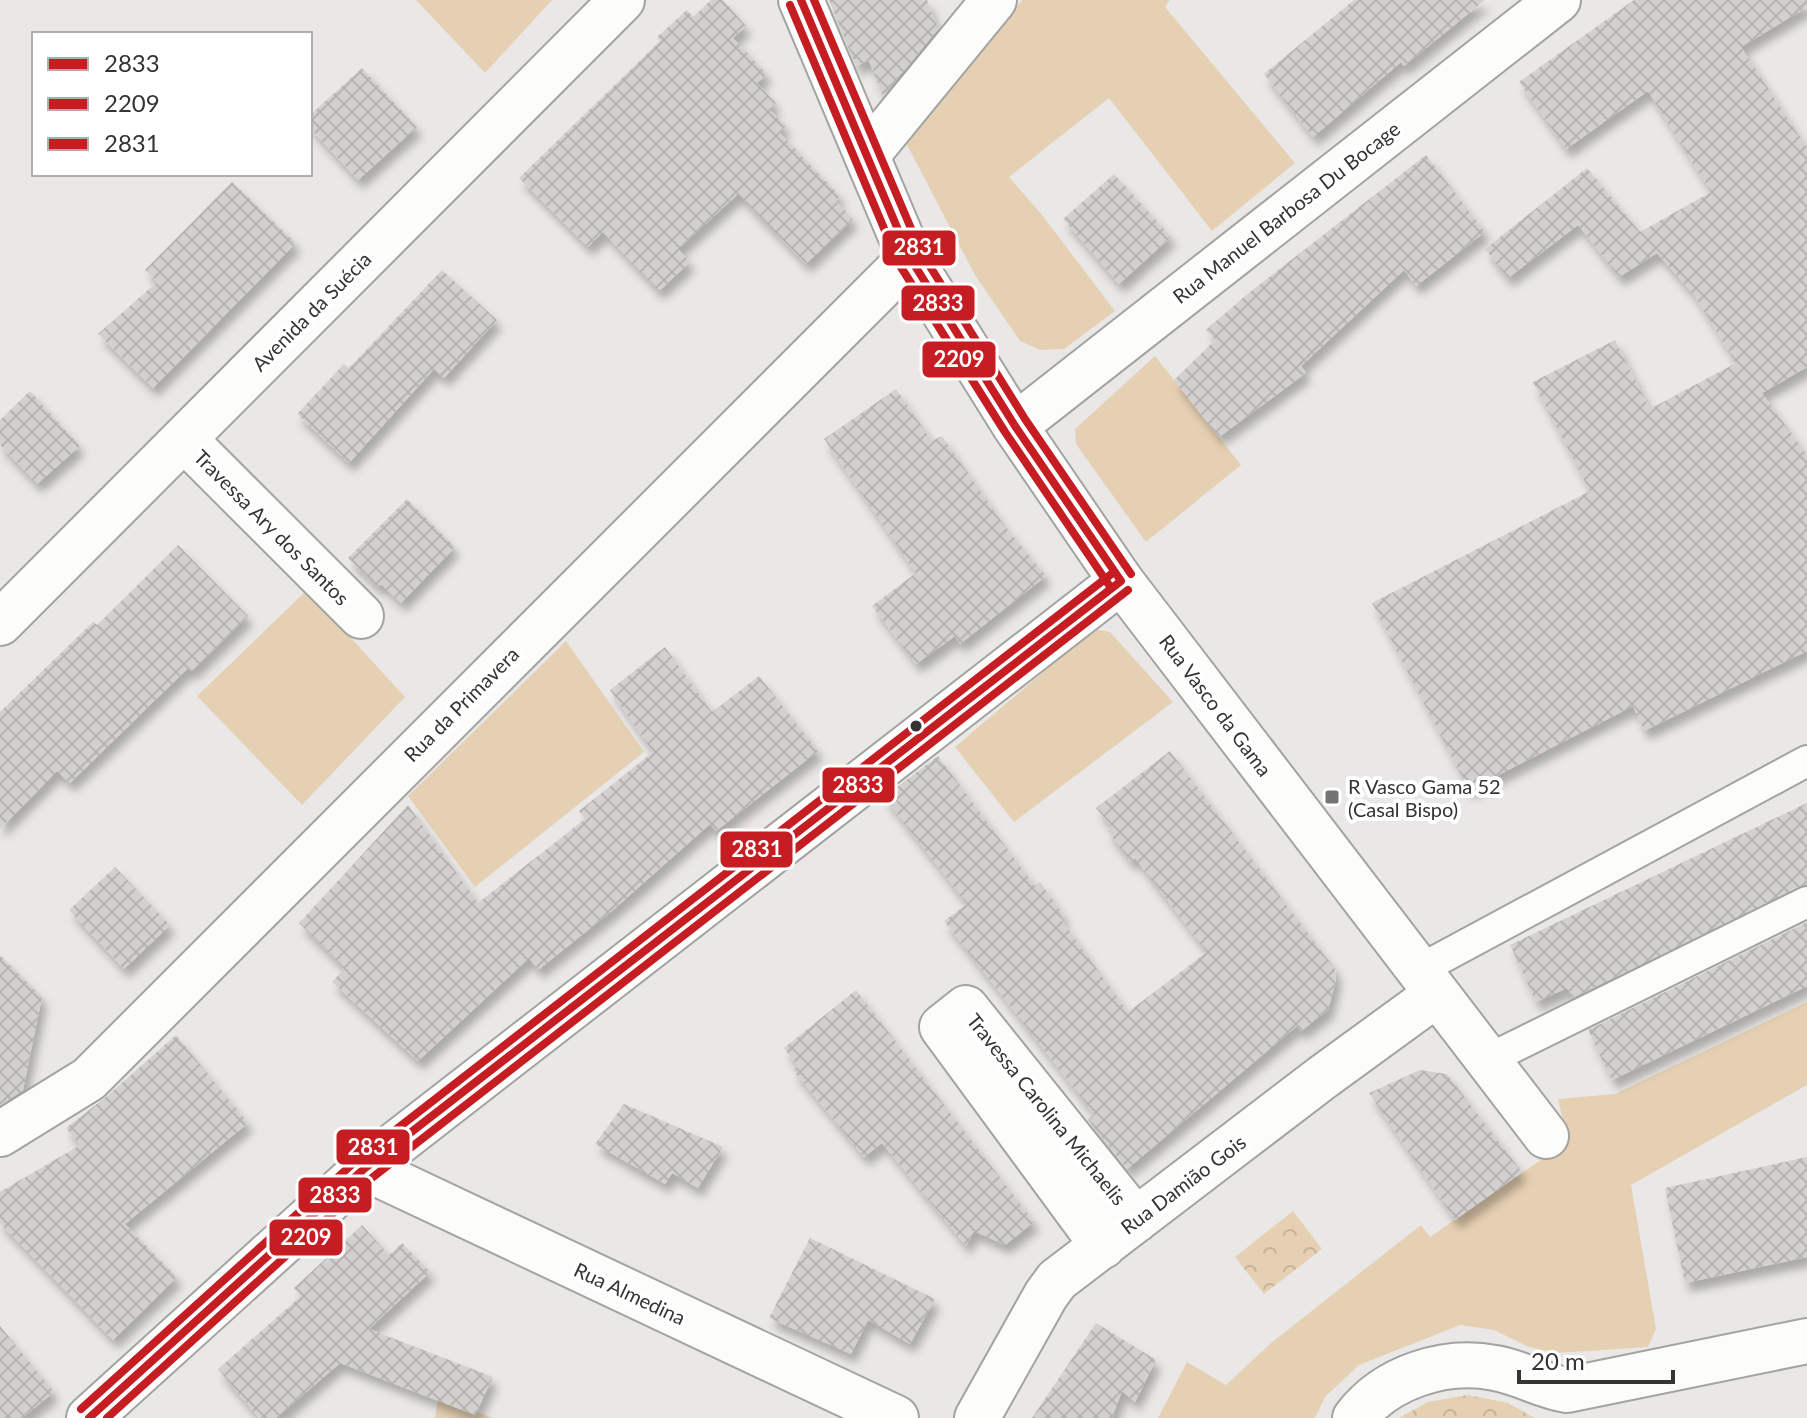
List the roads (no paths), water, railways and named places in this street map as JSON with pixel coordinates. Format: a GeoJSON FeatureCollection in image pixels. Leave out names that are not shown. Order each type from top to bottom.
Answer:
{"type":"FeatureCollection","features":[{"type":"Feature","properties":{"kind":"street","name":"Avenida da Suécia"},"geometry":{"type":"LineString","coordinates":[[0,623],[622,0]]}},
{"type":"Feature","properties":{"kind":"street","name":"Rua Vasco da Gama"},"geometry":{"type":"LineString","coordinates":[[801,0],[910,258],[1015,426],[1121,581],[1546,1136]]}},
{"type":"Feature","properties":{"kind":"street"},"geometry":{"type":"LineString","coordinates":[[867,155],[994,0]]}},
{"type":"Feature","properties":{"kind":"street","name":"Rua Manuel Barbosa Du Bocage"},"geometry":{"type":"LineString","coordinates":[[1015,426],[1558,0]]}},
{"type":"Feature","properties":{"kind":"street","name":"Rua da Primavera"},"geometry":{"type":"LineString","coordinates":[[0,1134],[89,1079],[910,258]]}},
{"type":"Feature","properties":{"kind":"street","name":"Travessa Ary dos Santos"},"geometry":{"type":"LineString","coordinates":[[184,439],[361,616]]}},
{"type":"Feature","properties":{"kind":"street"},"geometry":{"type":"LineString","coordinates":[[89,1418],[365,1168],[1121,581]]}},
{"type":"Feature","properties":{"kind":"street","name":"Rua Damião Gois"},"geometry":{"type":"LineString","coordinates":[[977,1418],[1057,1280],[1323,1077],[1428,982]]}},
{"type":"Feature","properties":{"kind":"street","name":"Travessa Carolina Michaelis"},"geometry":{"type":"LineString","coordinates":[[966,1008],[1119,1233],[942,1027],[966,1008]]}},
{"type":"Feature","properties":{"kind":"street","name":"Rua Almedina"},"geometry":{"type":"LineString","coordinates":[[365,1168],[896,1418]]}},
{"type":"Feature","properties":{"kind":"street"},"geometry":{"type":"LineString","coordinates":[[1355,1418],[1363,1407],[1393,1385],[1424,1371],[1463,1365],[1497,1368],[1545,1387],[1567,1390],[1807,1341]]}},
{"type":"Feature","properties":{"kind":"lane"},"geometry":{"type":"LineString","coordinates":[[1428,982],[1807,761]]}},
{"type":"Feature","properties":{"kind":"lane"},"geometry":{"type":"LineString","coordinates":[[1487,1060],[1807,902]]}},
{"type":"Feature","properties":{"kind":"place","name":"R Vasco Gama 52 (Casal Bispo)"},"geometry":{"type":"Point","coordinates":[1332,797]}}]}
